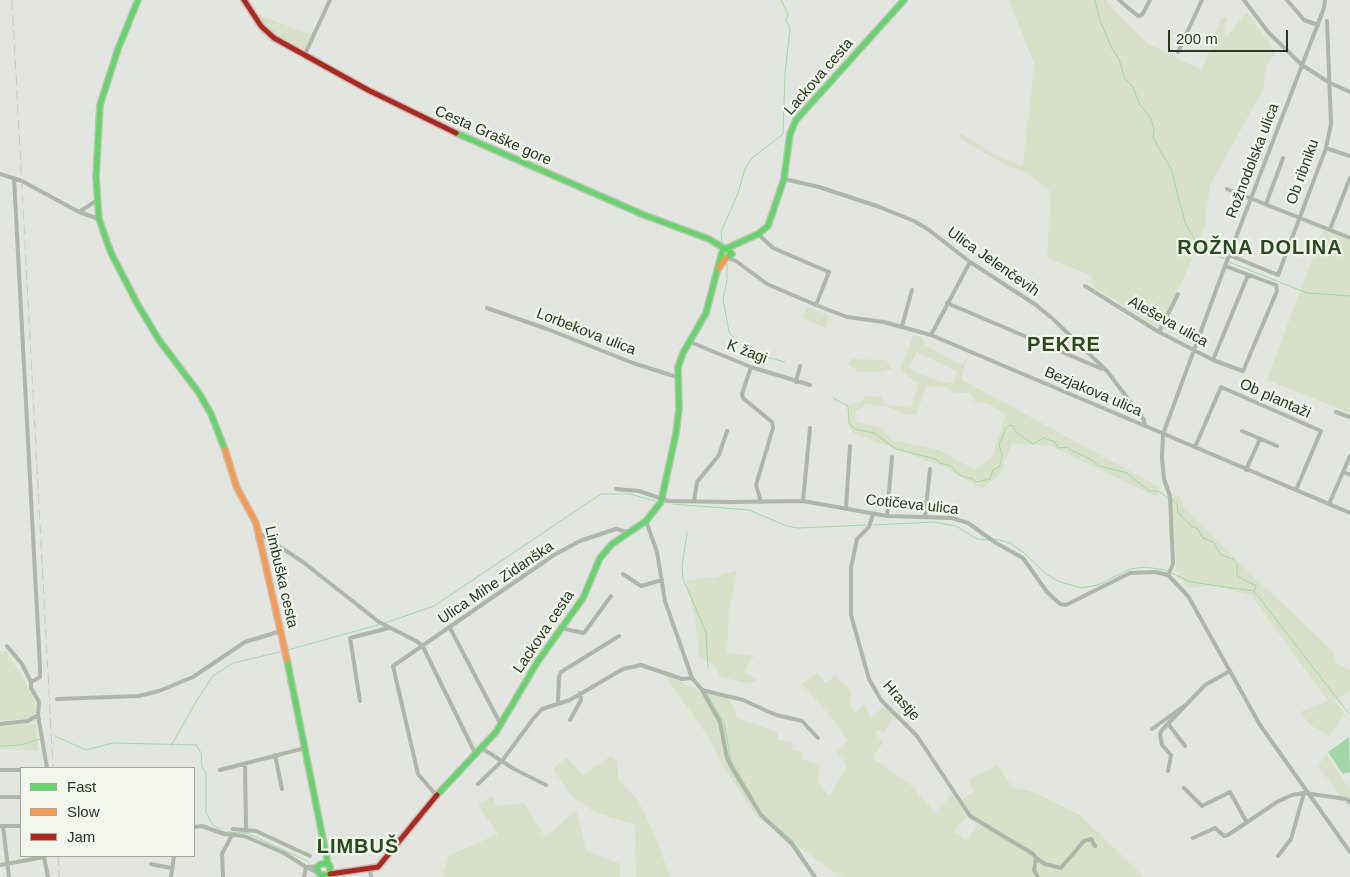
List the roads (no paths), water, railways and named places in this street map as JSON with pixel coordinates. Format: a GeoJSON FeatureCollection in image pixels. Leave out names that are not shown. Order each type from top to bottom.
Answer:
{"type":"FeatureCollection","features":[{"type":"Feature","properties":{"kind":"street","name":"Limbuška cesta"},"geometry":{"type":"LineString","coordinates":[[138,0],[115,56],[100,105],[96,201],[99,219],[112,253],[138,305],[159,340],[199,393],[211,414],[220,432],[237,488],[259,533],[316,797],[322,834]]}},
{"type":"Feature","properties":{"kind":"street","name":"Cesta Graške gore"},"geometry":{"type":"LineString","coordinates":[[244,0],[261,26],[274,38],[304,56],[465,138],[631,210],[715,242],[727,253]]}},
{"type":"Feature","properties":{"kind":"street"},"geometry":{"type":"LineString","coordinates":[[304,56],[330,0]]}},
{"type":"Feature","properties":{"kind":"street","name":"Lackova cesta"},"geometry":{"type":"LineString","coordinates":[[370,870],[378,867],[436,795],[483,748],[500,725],[560,628],[583,598],[600,558],[612,544],[646,521],[662,498],[678,417],[677,377],[680,361],[704,317],[714,280],[727,253],[737,245],[758,234],[771,220],[784,179],[790,134],[801,113],[904,0]]}},
{"type":"Feature","properties":{"kind":"street"},"geometry":{"type":"LineString","coordinates":[[1119,0],[1138,16],[1142,15],[1150,0]]}},
{"type":"Feature","properties":{"kind":"street"},"geometry":{"type":"LineString","coordinates":[[1178,52],[1202,0]]}},
{"type":"Feature","properties":{"kind":"street"},"geometry":{"type":"LineString","coordinates":[[1244,0],[1268,32],[1302,65],[1330,83],[1350,92]]}},
{"type":"Feature","properties":{"kind":"street"},"geometry":{"type":"LineString","coordinates":[[1288,0],[1304,20],[1318,25]]}},
{"type":"Feature","properties":{"kind":"street"},"geometry":{"type":"LineString","coordinates":[[1302,65],[1318,25],[1325,0]]}},
{"type":"Feature","properties":{"kind":"street","name":"Ob ribniku"},"geometry":{"type":"LineString","coordinates":[[1229,255],[1278,275],[1326,148],[1331,124],[1327,21]]}},
{"type":"Feature","properties":{"kind":"street","name":"Rožnodolska ulica"},"geometry":{"type":"LineString","coordinates":[[1163,434],[1302,65]]}},
{"type":"Feature","properties":{"kind":"street"},"geometry":{"type":"LineString","coordinates":[[1326,148],[1350,156]]}},
{"type":"Feature","properties":{"kind":"street"},"geometry":{"type":"LineString","coordinates":[[1266,204],[1283,158]]}},
{"type":"Feature","properties":{"kind":"street"},"geometry":{"type":"LineString","coordinates":[[0,174],[14,178],[79,212],[99,219]]}},
{"type":"Feature","properties":{"kind":"street"},"geometry":{"type":"LineString","coordinates":[[14,178],[40,667],[40,677],[31,682]]}},
{"type":"Feature","properties":{"kind":"street"},"geometry":{"type":"LineString","coordinates":[[1330,229],[1350,178]]}},
{"type":"Feature","properties":{"kind":"street","name":"Ulica Jelenčevih"},"geometry":{"type":"LineString","coordinates":[[784,179],[848,196],[914,221],[970,262],[1036,305],[1107,371],[1144,420],[1145,426]]}},
{"type":"Feature","properties":{"kind":"street"},"geometry":{"type":"LineString","coordinates":[[1227,189],[1300,216],[1350,238]]}},
{"type":"Feature","properties":{"kind":"street"},"geometry":{"type":"LineString","coordinates":[[1345,190],[1350,193]]}},
{"type":"Feature","properties":{"kind":"street"},"geometry":{"type":"LineString","coordinates":[[79,212],[96,201]]}},
{"type":"Feature","properties":{"kind":"street"},"geometry":{"type":"LineString","coordinates":[[758,234],[773,248],[829,272],[816,305]]}},
{"type":"Feature","properties":{"kind":"street","name":"Bezjakova ulica"},"geometry":{"type":"LineString","coordinates":[[727,253],[767,284],[816,305],[847,317],[902,326],[931,335],[1350,513]]}},
{"type":"Feature","properties":{"kind":"street"},"geometry":{"type":"LineString","coordinates":[[931,335],[970,262]]}},
{"type":"Feature","properties":{"kind":"street"},"geometry":{"type":"LineString","coordinates":[[1213,360],[1248,274],[1225,266]]}},
{"type":"Feature","properties":{"kind":"street","name":"Aleševa ulica"},"geometry":{"type":"LineString","coordinates":[[1085,286],[1159,332],[1194,351],[1243,371],[1277,291],[1276,286],[1248,274]]}},
{"type":"Feature","properties":{"kind":"street"},"geometry":{"type":"LineString","coordinates":[[902,326],[912,290]]}},
{"type":"Feature","properties":{"kind":"street"},"geometry":{"type":"LineString","coordinates":[[1159,332],[1178,294]]}},
{"type":"Feature","properties":{"kind":"street"},"geometry":{"type":"LineString","coordinates":[[947,303],[1107,371]]}},
{"type":"Feature","properties":{"kind":"street","name":"Lorbekova ulica"},"geometry":{"type":"LineString","coordinates":[[488,308],[677,377]]}},
{"type":"Feature","properties":{"kind":"street","name":"K žagi"},"geometry":{"type":"LineString","coordinates":[[690,342],[751,367],[810,385]]}},
{"type":"Feature","properties":{"kind":"street"},"geometry":{"type":"LineString","coordinates":[[796,382],[800,366]]}},
{"type":"Feature","properties":{"kind":"street"},"geometry":{"type":"LineString","coordinates":[[751,367],[742,394],[743,398],[772,422],[773,428],[756,485],[761,502]]}},
{"type":"Feature","properties":{"kind":"street","name":"Ob plantaži"},"geometry":{"type":"LineString","coordinates":[[1195,447],[1221,388],[1321,431],[1296,490]]}},
{"type":"Feature","properties":{"kind":"street"},"geometry":{"type":"LineString","coordinates":[[1336,412],[1350,417]]}},
{"type":"Feature","properties":{"kind":"street"},"geometry":{"type":"LineString","coordinates":[[803,501],[810,428]]}},
{"type":"Feature","properties":{"kind":"street"},"geometry":{"type":"LineString","coordinates":[[694,501],[697,482],[719,455],[727,431]]}},
{"type":"Feature","properties":{"kind":"street"},"geometry":{"type":"LineString","coordinates":[[1242,431],[1277,446]]}},
{"type":"Feature","properties":{"kind":"street"},"geometry":{"type":"LineString","coordinates":[[1163,434],[1162,458],[1164,480],[1170,498],[1173,564],[1169,574],[1188,596],[1260,724],[1306,793],[1350,852]]}},
{"type":"Feature","properties":{"kind":"street"},"geometry":{"type":"LineString","coordinates":[[1246,470],[1260,439]]}},
{"type":"Feature","properties":{"kind":"street"},"geometry":{"type":"LineString","coordinates":[[846,508],[850,446]]}},
{"type":"Feature","properties":{"kind":"street"},"geometry":{"type":"LineString","coordinates":[[1329,504],[1350,456]]}},
{"type":"Feature","properties":{"kind":"street"},"geometry":{"type":"LineString","coordinates":[[887,516],[892,457]]}},
{"type":"Feature","properties":{"kind":"street"},"geometry":{"type":"LineString","coordinates":[[924,517],[930,469]]}},
{"type":"Feature","properties":{"kind":"street"},"geometry":{"type":"LineString","coordinates":[[1343,472],[1350,475]]}},
{"type":"Feature","properties":{"kind":"street","name":"Cotičeva ulica"},"geometry":{"type":"LineString","coordinates":[[616,490],[639,492],[668,501],[803,501],[887,516],[952,518],[968,523],[991,540],[1023,558],[1046,592],[1060,604],[1066,605],[1130,574],[1155,572],[1169,574]]}},
{"type":"Feature","properties":{"kind":"street","name":"Hrastje"},"geometry":{"type":"LineString","coordinates":[[873,514],[868,527],[857,539],[850,568],[851,615],[869,679],[881,700],[917,736],[970,816],[1033,854],[1045,864],[1061,868],[1084,841],[1091,839],[1096,846]]}},
{"type":"Feature","properties":{"kind":"street"},"geometry":{"type":"LineString","coordinates":[[646,521],[657,552],[665,601],[692,678],[702,690],[720,722],[727,758],[761,815],[792,844],[815,877]]}},
{"type":"Feature","properties":{"kind":"street","name":"Ulica Mihe Zidanška"},"geometry":{"type":"LineString","coordinates":[[436,795],[418,774],[393,666],[554,555],[580,541],[616,528],[628,532]]}},
{"type":"Feature","properties":{"kind":"street"},"geometry":{"type":"LineString","coordinates":[[259,533],[303,562],[381,623],[418,642],[423,647],[476,755]]}},
{"type":"Feature","properties":{"kind":"street"},"geometry":{"type":"LineString","coordinates":[[623,574],[641,586],[662,580]]}},
{"type":"Feature","properties":{"kind":"street"},"geometry":{"type":"LineString","coordinates":[[560,628],[584,633],[611,596]]}},
{"type":"Feature","properties":{"kind":"street"},"geometry":{"type":"LineString","coordinates":[[360,701],[350,638],[389,628]]}},
{"type":"Feature","properties":{"kind":"street"},"geometry":{"type":"LineString","coordinates":[[450,628],[500,725]]}},
{"type":"Feature","properties":{"kind":"street"},"geometry":{"type":"LineString","coordinates":[[56,699],[126,697],[159,691],[193,677],[245,642],[281,631]]}},
{"type":"Feature","properties":{"kind":"street"},"geometry":{"type":"LineString","coordinates":[[558,704],[559,677],[561,672],[618,636]]}},
{"type":"Feature","properties":{"kind":"street"},"geometry":{"type":"LineString","coordinates":[[7,646],[22,664],[31,682],[32,692],[39,702],[38,716],[47,767]]}},
{"type":"Feature","properties":{"kind":"street"},"geometry":{"type":"LineString","coordinates":[[478,784],[502,761],[533,718],[542,710],[580,693],[623,669],[636,664],[648,666],[682,679],[692,678]]}},
{"type":"Feature","properties":{"kind":"street"},"geometry":{"type":"LineString","coordinates":[[1168,771],[1171,756],[1162,745],[1160,734],[1206,685],[1230,671]]}},
{"type":"Feature","properties":{"kind":"street"},"geometry":{"type":"LineString","coordinates":[[702,690],[744,700],[776,715],[802,721],[818,738]]}},
{"type":"Feature","properties":{"kind":"street"},"geometry":{"type":"LineString","coordinates":[[570,720],[581,700],[580,693]]}},
{"type":"Feature","properties":{"kind":"street"},"geometry":{"type":"LineString","coordinates":[[1152,729],[1188,704]]}},
{"type":"Feature","properties":{"kind":"street"},"geometry":{"type":"LineString","coordinates":[[0,724],[28,721],[38,716]]}},
{"type":"Feature","properties":{"kind":"street"},"geometry":{"type":"LineString","coordinates":[[1169,725],[1185,746]]}},
{"type":"Feature","properties":{"kind":"street"},"geometry":{"type":"LineString","coordinates":[[220,770],[305,748]]}},
{"type":"Feature","properties":{"kind":"street"},"geometry":{"type":"LineString","coordinates":[[483,748],[502,761],[546,785]]}},
{"type":"Feature","properties":{"kind":"street"},"geometry":{"type":"LineString","coordinates":[[275,755],[282,789]]}},
{"type":"Feature","properties":{"kind":"street"},"geometry":{"type":"LineString","coordinates":[[245,764],[246,829]]}},
{"type":"Feature","properties":{"kind":"street"},"geometry":{"type":"LineString","coordinates":[[0,770],[20,770]]}},
{"type":"Feature","properties":{"kind":"street"},"geometry":{"type":"LineString","coordinates":[[1184,788],[1202,806],[1230,792],[1246,821]]}},
{"type":"Feature","properties":{"kind":"street"},"geometry":{"type":"LineString","coordinates":[[1278,856],[1291,839],[1306,793]]}},
{"type":"Feature","properties":{"kind":"street"},"geometry":{"type":"LineString","coordinates":[[1193,838],[1215,828],[1224,836],[1292,795],[1306,793],[1350,802]]}},
{"type":"Feature","properties":{"kind":"street"},"geometry":{"type":"LineString","coordinates":[[0,797],[20,797]]}},
{"type":"Feature","properties":{"kind":"street"},"geometry":{"type":"LineString","coordinates":[[8,877],[1,826],[20,826]]}},
{"type":"Feature","properties":{"kind":"street"},"geometry":{"type":"LineString","coordinates":[[195,827],[209,828],[272,843],[310,856]]}},
{"type":"Feature","properties":{"kind":"street"},"geometry":{"type":"LineString","coordinates":[[233,829],[246,829],[272,843],[319,875],[329,876],[350,870]]}},
{"type":"Feature","properties":{"kind":"street"},"geometry":{"type":"LineString","coordinates":[[322,834],[329,865],[329,876]]}},
{"type":"Feature","properties":{"kind":"street"},"geometry":{"type":"LineString","coordinates":[[319,875],[322,834]]}},
{"type":"Feature","properties":{"kind":"street"},"geometry":{"type":"LineString","coordinates":[[223,877],[222,854],[232,835]]}},
{"type":"Feature","properties":{"kind":"street"},"geometry":{"type":"LineString","coordinates":[[0,865],[44,857],[48,877]]}},
{"type":"Feature","properties":{"kind":"street"},"geometry":{"type":"LineString","coordinates":[[170,877],[174,857]]}},
{"type":"Feature","properties":{"kind":"street"},"geometry":{"type":"LineString","coordinates":[[1036,858],[1034,870],[1038,877]]}},
{"type":"Feature","properties":{"kind":"street"},"geometry":{"type":"LineString","coordinates":[[151,864],[170,870]]}},
{"type":"Feature","properties":{"kind":"street"},"geometry":{"type":"LineString","coordinates":[[306,867],[329,865],[350,870],[370,870],[371,877]]}},
{"type":"Feature","properties":{"kind":"street"},"geometry":{"type":"LineString","coordinates":[[304,877],[306,867]]}},
{"type":"Feature","properties":{"kind":"waterway"},"geometry":{"type":"LineString","coordinates":[[722,243],[721,232],[738,193],[745,169],[752,158],[783,134],[785,74],[790,28],[786,20],[788,14],[781,0]]}},
{"type":"Feature","properties":{"kind":"waterway"},"geometry":{"type":"LineString","coordinates":[[1095,0],[1100,20],[1112,49],[1119,59],[1125,79],[1133,87],[1139,103],[1151,119],[1154,129],[1153,138],[1171,169],[1185,222],[1198,247],[1225,259]]}},
{"type":"Feature","properties":{"kind":"waterway"},"geometry":{"type":"LineString","coordinates":[[1229,262],[1307,293],[1350,296]]}},
{"type":"Feature","properties":{"kind":"waterway"},"geometry":{"type":"LineString","coordinates":[[727,264],[727,280],[723,299],[729,332],[736,341],[749,351],[755,351],[759,355],[785,362]]}},
{"type":"Feature","properties":{"kind":"waterway"},"geometry":{"type":"LineString","coordinates":[[833,398],[848,406],[849,423],[855,429],[874,433],[896,449],[936,459],[940,463],[951,466],[959,475],[977,482],[990,479],[993,470],[1000,466],[1002,456],[999,445],[1006,428],[1010,425],[1013,426],[1016,432],[1033,444],[1044,438],[1055,442],[1058,448],[1068,447],[1099,466],[1127,473],[1149,491],[1158,491],[1168,498]]}},
{"type":"Feature","properties":{"kind":"waterway"},"geometry":{"type":"LineString","coordinates":[[385,623],[434,606],[601,494],[630,494],[655,501]]}},
{"type":"Feature","properties":{"kind":"waterway"},"geometry":{"type":"LineString","coordinates":[[1172,499],[1177,504],[1178,513],[1191,526],[1198,529],[1203,538],[1213,542],[1221,555],[1233,559],[1237,564],[1237,576],[1256,586],[1254,591]]}},
{"type":"Feature","properties":{"kind":"waterway"},"geometry":{"type":"LineString","coordinates":[[672,504],[749,510],[787,526],[798,528],[867,525]]}},
{"type":"Feature","properties":{"kind":"waterway"},"geometry":{"type":"LineString","coordinates":[[874,525],[934,522],[956,526],[977,539],[988,540]]}},
{"type":"Feature","properties":{"kind":"waterway"},"geometry":{"type":"LineString","coordinates":[[687,533],[682,567],[683,579],[706,632],[708,668]]}},
{"type":"Feature","properties":{"kind":"waterway"},"geometry":{"type":"LineString","coordinates":[[995,539],[1010,543],[1023,552],[1046,574],[1060,582],[1082,588],[1098,585],[1130,569],[1145,567],[1165,570],[1191,582],[1254,591],[1350,715]]}},
{"type":"Feature","properties":{"kind":"waterway"},"geometry":{"type":"LineString","coordinates":[[288,650],[381,624]]}},
{"type":"Feature","properties":{"kind":"waterway"},"geometry":{"type":"LineString","coordinates":[[171,746],[213,676],[233,663],[284,651]]}},
{"type":"Feature","properties":{"kind":"waterway"},"geometry":{"type":"LineString","coordinates":[[707,694],[724,723],[731,761],[753,798]]}},
{"type":"Feature","properties":{"kind":"waterway"},"geometry":{"type":"LineString","coordinates":[[55,736],[86,750],[113,743],[196,745],[201,753],[202,767],[206,773],[206,813],[213,825],[224,832],[247,833],[309,862]]}},
{"type":"Feature","properties":{"kind":"waterway"},"geometry":{"type":"LineString","coordinates":[[0,746],[20,745],[40,739]]}},
{"type":"Feature","properties":{"kind":"waterway"},"geometry":{"type":"LineString","coordinates":[[776,826],[792,840],[803,856]]}},
{"type":"Feature","properties":{"kind":"railway"},"geometry":{"type":"LineString","coordinates":[[12,0],[53,767]]}},
{"type":"Feature","properties":{"kind":"railway"},"geometry":{"type":"LineString","coordinates":[[58,857],[59,877]]}},
{"type":"Feature","properties":{"kind":"district","name":"ROŽNA DOLINA"},"geometry":{"type":"Point","coordinates":[1260,248]}},
{"type":"Feature","properties":{"kind":"district","name":"PEKRE"},"geometry":{"type":"Point","coordinates":[1064,345]}},
{"type":"Feature","properties":{"kind":"district","name":"LIMBUŠ"},"geometry":{"type":"Point","coordinates":[358,847]}}]}
